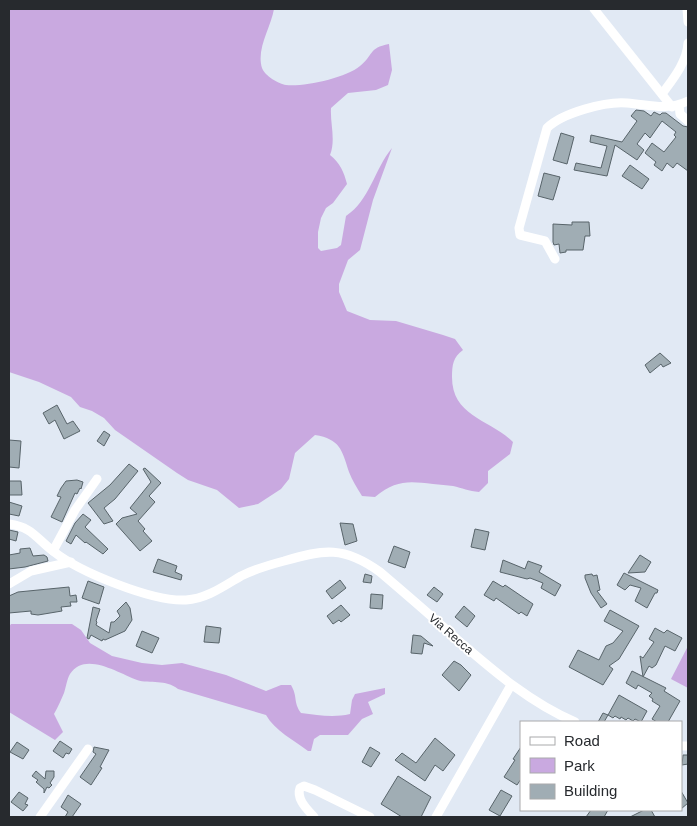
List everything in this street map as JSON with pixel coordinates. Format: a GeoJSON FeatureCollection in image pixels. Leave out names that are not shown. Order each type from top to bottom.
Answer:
{"type":"FeatureCollection","features":[{"type":"Feature","properties":{"kind":"street"},"geometry":{"type":"LineString","coordinates":[[594,9],[662,94],[676,106],[680,114],[688,121]]}},
{"type":"Feature","properties":{"kind":"street"},"geometry":{"type":"LineString","coordinates":[[688,9],[688,22]]}},
{"type":"Feature","properties":{"kind":"street"},"geometry":{"type":"LineString","coordinates":[[662,94],[680,68],[688,50],[688,43]]}},
{"type":"Feature","properties":{"kind":"street"},"geometry":{"type":"LineString","coordinates":[[555,258],[545,241],[520,235],[526,200],[547,128],[558,120],[586,109],[618,103],[676,106],[688,101]]}},
{"type":"Feature","properties":{"kind":"street"},"geometry":{"type":"LineString","coordinates":[[53,551],[75,510],[97,479]]}},
{"type":"Feature","properties":{"kind":"street"},"geometry":{"type":"LineString","coordinates":[[9,524],[32,531],[53,551],[71,562]]}},
{"type":"Feature","properties":{"kind":"street","name":"Via Recca"},"geometry":{"type":"LineString","coordinates":[[71,562],[126,588],[185,600],[207,595],[255,570],[306,554],[327,551],[349,555],[375,568],[511,685],[536,702],[573,721]]}},
{"type":"Feature","properties":{"kind":"street"},"geometry":{"type":"LineString","coordinates":[[9,584],[31,571],[71,562]]}},
{"type":"Feature","properties":{"kind":"street"},"geometry":{"type":"LineString","coordinates":[[436,817],[511,685]]}},
{"type":"Feature","properties":{"kind":"street"},"geometry":{"type":"LineString","coordinates":[[40,817],[88,750]]}},
{"type":"Feature","properties":{"kind":"street"},"geometry":{"type":"LineString","coordinates":[[314,817],[302,803],[299,794],[300,788],[304,786],[370,817]]}},
{"type":"Feature","properties":{"kind":"green space"},"geometry":{"type":"Polygon","coordinates":[[[9,9],[274,9],[262,46],[262,68],[269,77],[286,85],[314,83],[335,78],[354,70],[374,50],[389,44],[392,70],[388,85],[376,90],[348,93],[331,108],[333,138],[330,155],[341,168],[347,184],[333,203],[326,208],[321,218],[318,232],[318,248],[321,251],[337,248],[341,245],[346,216],[361,202],[392,148],[373,200],[360,250],[348,260],[339,284],[339,292],[347,311],[370,320],[396,321],[455,339],[463,350],[455,358],[452,369],[454,390],[458,401],[474,416],[504,434],[513,442],[510,454],[488,471],[488,483],[479,492],[451,486],[409,482],[389,487],[375,497],[362,496],[349,472],[339,447],[330,439],[315,435],[295,453],[289,479],[281,489],[258,504],[239,508],[217,490],[188,480],[177,473],[115,430],[104,418],[80,407],[71,397],[39,382],[9,372],[9,9]]]}},
{"type":"Feature","properties":{"kind":"green space"},"geometry":{"type":"Polygon","coordinates":[[[11,624],[72,624],[81,630],[90,643],[112,656],[142,663],[162,665],[182,663],[226,675],[266,691],[281,685],[291,685],[301,713],[332,716],[350,714],[355,694],[385,688],[385,694],[368,702],[373,714],[362,719],[348,735],[320,735],[314,739],[311,751],[308,751],[280,731],[266,715],[178,689],[168,684],[137,680],[102,666],[84,664],[76,667],[70,674],[54,714],[63,732],[55,740],[9,712],[9,627],[11,624]]]}},
{"type":"Feature","properties":{"kind":"green space"},"geometry":{"type":"Polygon","coordinates":[[[688,646],[688,688],[671,679],[688,646]]]}},
{"type":"Feature","properties":{"kind":"building"},"geometry":{"type":"Polygon","coordinates":[[[636,110],[644,111],[651,116],[654,112],[660,115],[666,113],[683,126],[688,127],[688,171],[677,163],[673,168],[667,163],[662,171],[654,165],[656,162],[645,153],[652,143],[664,152],[676,137],[674,135],[676,132],[662,121],[650,138],[645,133],[637,144],[644,150],[637,160],[615,145],[607,176],[574,170],[576,163],[601,168],[607,146],[590,142],[591,135],[622,142],[637,121],[631,116],[636,110]]]}},
{"type":"Feature","properties":{"kind":"building"},"geometry":{"type":"Polygon","coordinates":[[[561,133],[574,137],[567,164],[553,160],[561,133]]]}},
{"type":"Feature","properties":{"kind":"building"},"geometry":{"type":"Polygon","coordinates":[[[630,165],[649,179],[642,189],[622,176],[630,165]]]}},
{"type":"Feature","properties":{"kind":"building"},"geometry":{"type":"Polygon","coordinates":[[[544,173],[560,177],[553,200],[538,196],[544,173]]]}},
{"type":"Feature","properties":{"kind":"building"},"geometry":{"type":"Polygon","coordinates":[[[572,222],[589,222],[590,236],[585,236],[583,250],[566,250],[566,252],[560,253],[559,244],[554,245],[553,242],[553,224],[572,225],[572,222]]]}},
{"type":"Feature","properties":{"kind":"building"},"geometry":{"type":"Polygon","coordinates":[[[660,353],[671,363],[663,367],[661,364],[650,373],[645,365],[660,353]]]}},
{"type":"Feature","properties":{"kind":"building"},"geometry":{"type":"Polygon","coordinates":[[[57,405],[67,424],[73,421],[80,431],[64,439],[55,420],[49,424],[43,413],[57,405]]]}},
{"type":"Feature","properties":{"kind":"building"},"geometry":{"type":"Polygon","coordinates":[[[104,431],[110,435],[104,446],[97,441],[104,431]]]}},
{"type":"Feature","properties":{"kind":"building"},"geometry":{"type":"Polygon","coordinates":[[[9,440],[21,441],[19,468],[9,467],[9,440]]]}},
{"type":"Feature","properties":{"kind":"building"},"geometry":{"type":"Polygon","coordinates":[[[129,464],[138,471],[115,499],[104,508],[113,521],[104,524],[88,503],[110,485],[129,464]]]}},
{"type":"Feature","properties":{"kind":"building"},"geometry":{"type":"Polygon","coordinates":[[[145,468],[161,483],[149,496],[155,502],[138,521],[145,529],[143,531],[152,541],[140,551],[116,524],[122,518],[137,514],[130,508],[151,482],[143,469],[145,468]]]}},
{"type":"Feature","properties":{"kind":"building"},"geometry":{"type":"Polygon","coordinates":[[[77,480],[83,482],[81,489],[77,494],[75,493],[62,522],[51,517],[61,497],[57,496],[61,488],[66,481],[77,480]]]}},
{"type":"Feature","properties":{"kind":"building"},"geometry":{"type":"Polygon","coordinates":[[[9,481],[21,481],[22,495],[9,495],[9,481]]]}},
{"type":"Feature","properties":{"kind":"building"},"geometry":{"type":"Polygon","coordinates":[[[9,502],[22,506],[19,516],[9,514],[9,502]]]}},
{"type":"Feature","properties":{"kind":"building"},"geometry":{"type":"Polygon","coordinates":[[[83,514],[91,520],[85,527],[108,549],[103,554],[76,535],[71,544],[66,541],[75,523],[83,514]]]}},
{"type":"Feature","properties":{"kind":"building"},"geometry":{"type":"Polygon","coordinates":[[[340,523],[353,524],[357,541],[345,545],[340,523]]]}},
{"type":"Feature","properties":{"kind":"building"},"geometry":{"type":"Polygon","coordinates":[[[475,529],[489,532],[485,550],[471,547],[475,529]]]}},
{"type":"Feature","properties":{"kind":"building"},"geometry":{"type":"Polygon","coordinates":[[[9,530],[18,532],[16,541],[9,539],[9,530]]]}},
{"type":"Feature","properties":{"kind":"building"},"geometry":{"type":"Polygon","coordinates":[[[394,546],[410,552],[405,568],[388,562],[394,546]]]}},
{"type":"Feature","properties":{"kind":"building"},"geometry":{"type":"Polygon","coordinates":[[[30,548],[33,556],[44,555],[48,561],[9,569],[9,555],[20,553],[20,549],[30,548]]]}},
{"type":"Feature","properties":{"kind":"building"},"geometry":{"type":"Polygon","coordinates":[[[640,555],[651,562],[645,572],[628,573],[640,555]]]}},
{"type":"Feature","properties":{"kind":"building"},"geometry":{"type":"Polygon","coordinates":[[[158,559],[177,566],[175,572],[182,575],[181,580],[153,572],[158,559]]]}},
{"type":"Feature","properties":{"kind":"building"},"geometry":{"type":"Polygon","coordinates":[[[503,560],[525,569],[528,561],[542,566],[539,572],[561,585],[555,596],[541,588],[543,583],[530,578],[527,579],[500,572],[503,560]]]}},
{"type":"Feature","properties":{"kind":"building"},"geometry":{"type":"Polygon","coordinates":[[[624,573],[658,590],[647,608],[635,601],[641,588],[630,585],[625,590],[617,585],[624,573]]]}},
{"type":"Feature","properties":{"kind":"building"},"geometry":{"type":"Polygon","coordinates":[[[365,574],[372,576],[371,583],[363,582],[365,574]]]}},
{"type":"Feature","properties":{"kind":"building"},"geometry":{"type":"Polygon","coordinates":[[[592,574],[593,576],[597,575],[600,590],[597,591],[607,604],[601,608],[591,593],[585,578],[585,575],[592,574]]]}},
{"type":"Feature","properties":{"kind":"building"},"geometry":{"type":"Polygon","coordinates":[[[340,580],[346,588],[332,599],[326,591],[340,580]]]}},
{"type":"Feature","properties":{"kind":"building"},"geometry":{"type":"Polygon","coordinates":[[[88,581],[104,587],[99,604],[82,598],[88,581]]]}},
{"type":"Feature","properties":{"kind":"building"},"geometry":{"type":"Polygon","coordinates":[[[493,581],[503,587],[505,585],[533,604],[527,616],[521,612],[519,614],[496,598],[494,601],[484,595],[493,581]]]}},
{"type":"Feature","properties":{"kind":"building"},"geometry":{"type":"Polygon","coordinates":[[[69,587],[70,596],[76,595],[77,602],[70,602],[71,606],[61,607],[62,611],[38,615],[31,614],[31,611],[9,613],[9,596],[18,592],[69,587]]]}},
{"type":"Feature","properties":{"kind":"building"},"geometry":{"type":"Polygon","coordinates":[[[434,587],[443,594],[437,602],[427,595],[434,587]]]}},
{"type":"Feature","properties":{"kind":"building"},"geometry":{"type":"Polygon","coordinates":[[[371,594],[383,595],[382,609],[370,608],[371,594]]]}},
{"type":"Feature","properties":{"kind":"building"},"geometry":{"type":"Polygon","coordinates":[[[126,602],[130,608],[132,620],[125,631],[102,641],[91,635],[89,639],[87,638],[93,607],[100,609],[96,625],[109,633],[111,622],[114,622],[120,616],[117,611],[126,602]]]}},
{"type":"Feature","properties":{"kind":"building"},"geometry":{"type":"Polygon","coordinates":[[[341,605],[350,615],[341,622],[339,620],[333,624],[327,616],[341,605]]]}},
{"type":"Feature","properties":{"kind":"building"},"geometry":{"type":"Polygon","coordinates":[[[464,606],[475,616],[467,627],[455,617],[464,606]]]}},
{"type":"Feature","properties":{"kind":"building"},"geometry":{"type":"Polygon","coordinates":[[[610,610],[639,626],[619,659],[609,666],[613,669],[603,685],[569,667],[578,650],[599,660],[606,646],[613,643],[623,631],[604,621],[610,610]]]}},
{"type":"Feature","properties":{"kind":"building"},"geometry":{"type":"Polygon","coordinates":[[[206,626],[221,628],[219,643],[204,642],[206,626]]]}},
{"type":"Feature","properties":{"kind":"building"},"geometry":{"type":"Polygon","coordinates":[[[655,628],[664,633],[667,630],[682,638],[675,651],[665,646],[656,665],[652,668],[649,666],[643,677],[640,656],[643,658],[654,642],[649,639],[655,628]]]}},
{"type":"Feature","properties":{"kind":"building"},"geometry":{"type":"Polygon","coordinates":[[[142,631],[159,638],[152,653],[136,646],[142,631]]]}},
{"type":"Feature","properties":{"kind":"building"},"geometry":{"type":"Polygon","coordinates":[[[413,635],[421,636],[433,646],[424,643],[422,654],[411,653],[413,635]]]}},
{"type":"Feature","properties":{"kind":"building"},"geometry":{"type":"Polygon","coordinates":[[[454,661],[471,675],[459,691],[442,675],[454,661]]]}},
{"type":"Feature","properties":{"kind":"building"},"geometry":{"type":"Polygon","coordinates":[[[632,671],[666,688],[664,691],[680,701],[669,721],[655,721],[652,719],[660,706],[652,701],[653,699],[649,696],[652,693],[638,685],[636,689],[626,683],[632,671]]]}},
{"type":"Feature","properties":{"kind":"building"},"geometry":{"type":"Polygon","coordinates":[[[619,695],[647,711],[642,721],[635,719],[633,721],[628,718],[626,720],[621,717],[620,719],[615,716],[613,718],[608,715],[619,695]]]}},
{"type":"Feature","properties":{"kind":"building"},"geometry":{"type":"Polygon","coordinates":[[[603,713],[608,715],[605,721],[599,721],[603,713]]]}},
{"type":"Feature","properties":{"kind":"building"},"geometry":{"type":"Polygon","coordinates":[[[435,738],[455,755],[443,771],[435,765],[425,781],[395,760],[402,753],[416,763],[435,738]]]}},
{"type":"Feature","properties":{"kind":"building"},"geometry":{"type":"Polygon","coordinates":[[[60,741],[72,749],[63,758],[53,751],[60,741]]]}},
{"type":"Feature","properties":{"kind":"building"},"geometry":{"type":"Polygon","coordinates":[[[17,742],[29,750],[23,759],[10,752],[17,742]]]}},
{"type":"Feature","properties":{"kind":"building"},"geometry":{"type":"Polygon","coordinates":[[[94,747],[109,750],[100,767],[102,768],[91,785],[80,777],[96,754],[93,752],[94,747]]]}},
{"type":"Feature","properties":{"kind":"building"},"geometry":{"type":"Polygon","coordinates":[[[370,747],[380,753],[371,767],[362,762],[370,747]]]}},
{"type":"Feature","properties":{"kind":"building"},"geometry":{"type":"Polygon","coordinates":[[[520,748],[520,780],[517,785],[504,777],[515,760],[513,759],[520,748]]]}},
{"type":"Feature","properties":{"kind":"building"},"geometry":{"type":"Polygon","coordinates":[[[683,755],[688,755],[688,764],[682,765],[683,755]]]}},
{"type":"Feature","properties":{"kind":"building"},"geometry":{"type":"Polygon","coordinates":[[[36,771],[45,779],[46,771],[54,771],[54,777],[50,783],[52,785],[49,788],[47,787],[44,793],[44,789],[36,782],[38,780],[32,776],[36,771]]]}},
{"type":"Feature","properties":{"kind":"building"},"geometry":{"type":"Polygon","coordinates":[[[398,776],[431,797],[421,817],[402,817],[381,804],[398,776]]]}},
{"type":"Feature","properties":{"kind":"building"},"geometry":{"type":"Polygon","coordinates":[[[501,790],[512,796],[500,816],[489,810],[501,790]]]}},
{"type":"Feature","properties":{"kind":"building"},"geometry":{"type":"Polygon","coordinates":[[[19,792],[28,798],[25,804],[28,805],[23,811],[11,802],[19,792]]]}},
{"type":"Feature","properties":{"kind":"building"},"geometry":{"type":"Polygon","coordinates":[[[682,793],[688,803],[682,808],[682,793]]]}},
{"type":"Feature","properties":{"kind":"building"},"geometry":{"type":"Polygon","coordinates":[[[68,795],[81,804],[72,817],[65,817],[68,812],[61,807],[68,795]]]}},
{"type":"Feature","properties":{"kind":"building"},"geometry":{"type":"Polygon","coordinates":[[[590,811],[607,811],[604,817],[586,817],[590,811]]]}},
{"type":"Feature","properties":{"kind":"building"},"geometry":{"type":"Polygon","coordinates":[[[642,811],[652,811],[655,817],[630,817],[642,811]]]}}]}
